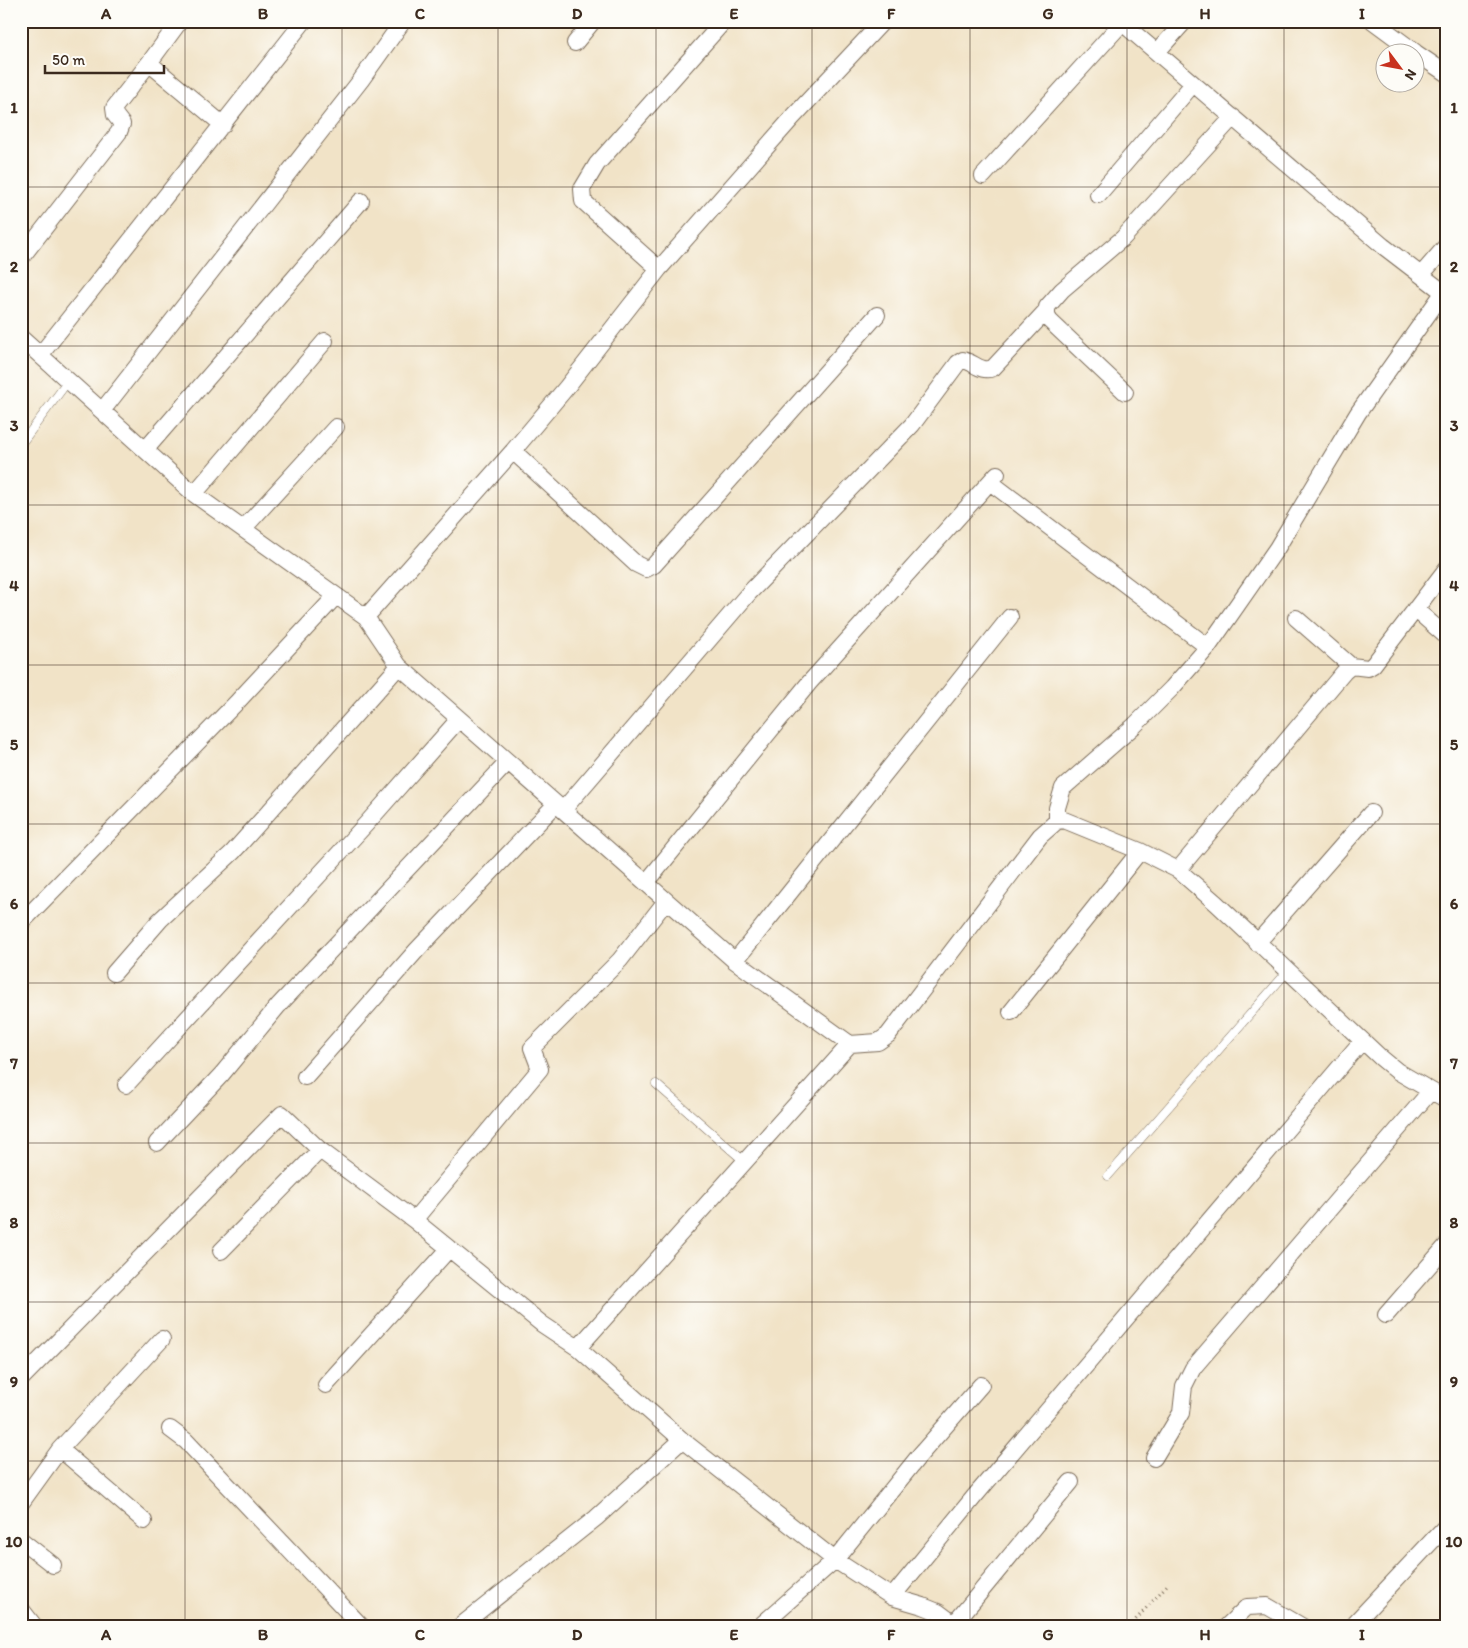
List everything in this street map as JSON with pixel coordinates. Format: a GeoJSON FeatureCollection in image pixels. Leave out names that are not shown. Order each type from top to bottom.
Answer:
{"type":"FeatureCollection","features":[{"type":"Feature","properties":{"kind":"street"},"geometry":{"type":"LineString","coordinates":[[21,258],[119,132],[122,124],[115,115],[114,108],[180,21]]}},
{"type":"Feature","properties":{"kind":"street"},"geometry":{"type":"LineString","coordinates":[[41,354],[304,21]]}},
{"type":"Feature","properties":{"kind":"street"},"geometry":{"type":"LineString","coordinates":[[102,411],[362,80],[403,21]]}},
{"type":"Feature","properties":{"kind":"street"},"geometry":{"type":"LineString","coordinates":[[576,43],[593,21]]}},
{"type":"Feature","properties":{"kind":"street"},"geometry":{"type":"LineString","coordinates":[[659,270],[583,201],[582,189],[597,164],[724,21]]}},
{"type":"Feature","properties":{"kind":"street"},"geometry":{"type":"LineString","coordinates":[[366,617],[513,451],[566,388],[659,270],[793,117],[883,21]]}},
{"type":"Feature","properties":{"kind":"street"},"geometry":{"type":"LineString","coordinates":[[1157,52],[1185,21]]}},
{"type":"Feature","properties":{"kind":"street"},"geometry":{"type":"LineString","coordinates":[[1372,21],[1400,42]]}},
{"type":"Feature","properties":{"kind":"street"},"geometry":{"type":"LineString","coordinates":[[983,176],[1121,22],[1383,246],[1445,294],[1358,413],[1277,548],[1208,647],[1172,688],[1134,726],[1064,788],[1057,808],[1057,821]]}},
{"type":"Feature","properties":{"kind":"street"},"geometry":{"type":"LineString","coordinates":[[1426,60],[1447,74]]}},
{"type":"Feature","properties":{"kind":"street"},"geometry":{"type":"LineString","coordinates":[[148,63],[223,125]]}},
{"type":"Feature","properties":{"kind":"street"},"geometry":{"type":"LineString","coordinates":[[1098,195],[1193,84]]}},
{"type":"Feature","properties":{"kind":"street"},"geometry":{"type":"LineString","coordinates":[[305,1077],[416,951],[559,807],[749,593],[912,425],[958,363],[963,360],[969,361],[988,371],[993,368],[1046,311],[1062,290],[1122,238],[1233,117]]}},
{"type":"Feature","properties":{"kind":"street"},"geometry":{"type":"LineString","coordinates":[[146,449],[361,201]]}},
{"type":"Feature","properties":{"kind":"street"},"geometry":{"type":"LineString","coordinates":[[1421,274],[1447,245]]}},
{"type":"Feature","properties":{"kind":"street"},"geometry":{"type":"LineString","coordinates":[[1046,311],[1050,321],[1125,392]]}},
{"type":"Feature","properties":{"kind":"street"},"geometry":{"type":"LineString","coordinates":[[513,451],[636,564],[646,569],[654,565],[877,315]]}},
{"type":"Feature","properties":{"kind":"street"},"geometry":{"type":"LineString","coordinates":[[21,338],[41,354],[194,494],[335,597],[366,617],[399,666],[734,960],[850,1044],[878,1042],[894,1029],[1040,836],[1057,821],[1070,822],[1140,851],[1178,870],[1216,903],[1256,943],[1362,1041],[1397,1071],[1430,1092],[1447,1100]]}},
{"type":"Feature","properties":{"kind":"street"},"geometry":{"type":"LineString","coordinates":[[194,494],[325,341]]}},
{"type":"Feature","properties":{"kind":"street"},"geometry":{"type":"LineString","coordinates":[[243,529],[336,427]]}},
{"type":"Feature","properties":{"kind":"street"},"geometry":{"type":"LineString","coordinates":[[646,883],[808,683],[993,478],[1208,647]]}},
{"type":"Feature","properties":{"kind":"street"},"geometry":{"type":"LineString","coordinates":[[1296,618],[1351,666],[1368,668],[1373,665],[1447,568]]}},
{"type":"Feature","properties":{"kind":"street"},"geometry":{"type":"LineString","coordinates":[[21,923],[238,701],[335,597]]}},
{"type":"Feature","properties":{"kind":"street"},"geometry":{"type":"LineString","coordinates":[[1415,609],[1447,637]]}},
{"type":"Feature","properties":{"kind":"street"},"geometry":{"type":"LineString","coordinates":[[734,960],[1010,617]]}},
{"type":"Feature","properties":{"kind":"street"},"geometry":{"type":"LineString","coordinates":[[114,973],[160,920],[233,852],[399,666]]}},
{"type":"Feature","properties":{"kind":"street"},"geometry":{"type":"LineString","coordinates":[[1178,870],[1338,679],[1351,666]]}},
{"type":"Feature","properties":{"kind":"street"},"geometry":{"type":"LineString","coordinates":[[126,1085],[367,823],[459,718]]}},
{"type":"Feature","properties":{"kind":"street"},"geometry":{"type":"LineString","coordinates":[[157,1143],[222,1074],[278,1006],[508,762]]}},
{"type":"Feature","properties":{"kind":"street"},"geometry":{"type":"LineString","coordinates":[[1256,943],[1370,813]]}},
{"type":"Feature","properties":{"kind":"street"},"geometry":{"type":"LineString","coordinates":[[1011,1012],[1140,851]]}},
{"type":"Feature","properties":{"kind":"street"},"geometry":{"type":"LineString","coordinates":[[414,1220],[540,1068],[532,1048],[620,960],[666,901]]}},
{"type":"Feature","properties":{"kind":"street"},"geometry":{"type":"LineString","coordinates":[[892,1597],[974,1497],[1362,1041]]}},
{"type":"Feature","properties":{"kind":"street"},"geometry":{"type":"LineString","coordinates":[[578,1348],[850,1044]]}},
{"type":"Feature","properties":{"kind":"street"},"geometry":{"type":"LineString","coordinates":[[1154,1458],[1181,1413],[1184,1386],[1193,1368],[1430,1092]]}},
{"type":"Feature","properties":{"kind":"street"},"geometry":{"type":"LineString","coordinates":[[21,1379],[282,1114],[320,1150],[414,1220],[542,1324],[578,1348],[682,1440],[835,1560],[892,1597],[938,1612],[956,1625],[1071,1482]]}},
{"type":"Feature","properties":{"kind":"street"},"geometry":{"type":"LineString","coordinates":[[221,1251],[320,1150]]}},
{"type":"Feature","properties":{"kind":"street"},"geometry":{"type":"LineString","coordinates":[[1386,1315],[1447,1245]]}},
{"type":"Feature","properties":{"kind":"street"},"geometry":{"type":"LineString","coordinates":[[326,1385],[450,1249]]}},
{"type":"Feature","properties":{"kind":"street"},"geometry":{"type":"LineString","coordinates":[[21,1503],[60,1449],[162,1339]]}},
{"type":"Feature","properties":{"kind":"street"},"geometry":{"type":"LineString","coordinates":[[759,1627],[835,1560],[918,1456],[981,1385]]}},
{"type":"Feature","properties":{"kind":"street"},"geometry":{"type":"LineString","coordinates":[[170,1429],[186,1441],[362,1627]]}},
{"type":"Feature","properties":{"kind":"street"},"geometry":{"type":"LineString","coordinates":[[458,1627],[596,1518],[682,1440]]}},
{"type":"Feature","properties":{"kind":"street"},"geometry":{"type":"LineString","coordinates":[[60,1449],[144,1522]]}},
{"type":"Feature","properties":{"kind":"street"},"geometry":{"type":"LineString","coordinates":[[1351,1627],[1447,1526]]}},
{"type":"Feature","properties":{"kind":"street"},"geometry":{"type":"LineString","coordinates":[[21,1540],[53,1565]]}},
{"type":"Feature","properties":{"kind":"street"},"geometry":{"type":"LineString","coordinates":[[1226,1627],[1247,1607],[1267,1606],[1303,1627]]}},
{"type":"Feature","properties":{"kind":"street"},"geometry":{"type":"LineString","coordinates":[[21,1609],[34,1627]]}},
{"type":"Feature","properties":{"kind":"lane"},"geometry":{"type":"LineString","coordinates":[[21,444],[69,380]]}},
{"type":"Feature","properties":{"kind":"lane"},"geometry":{"type":"LineString","coordinates":[[1108,1176],[1287,972]]}},
{"type":"Feature","properties":{"kind":"lane"},"geometry":{"type":"LineString","coordinates":[[656,1084],[745,1162]]}},
{"type":"Feature","properties":{"kind":"path"},"geometry":{"type":"LineString","coordinates":[[1129,1627],[1169,1583]]}}]}
